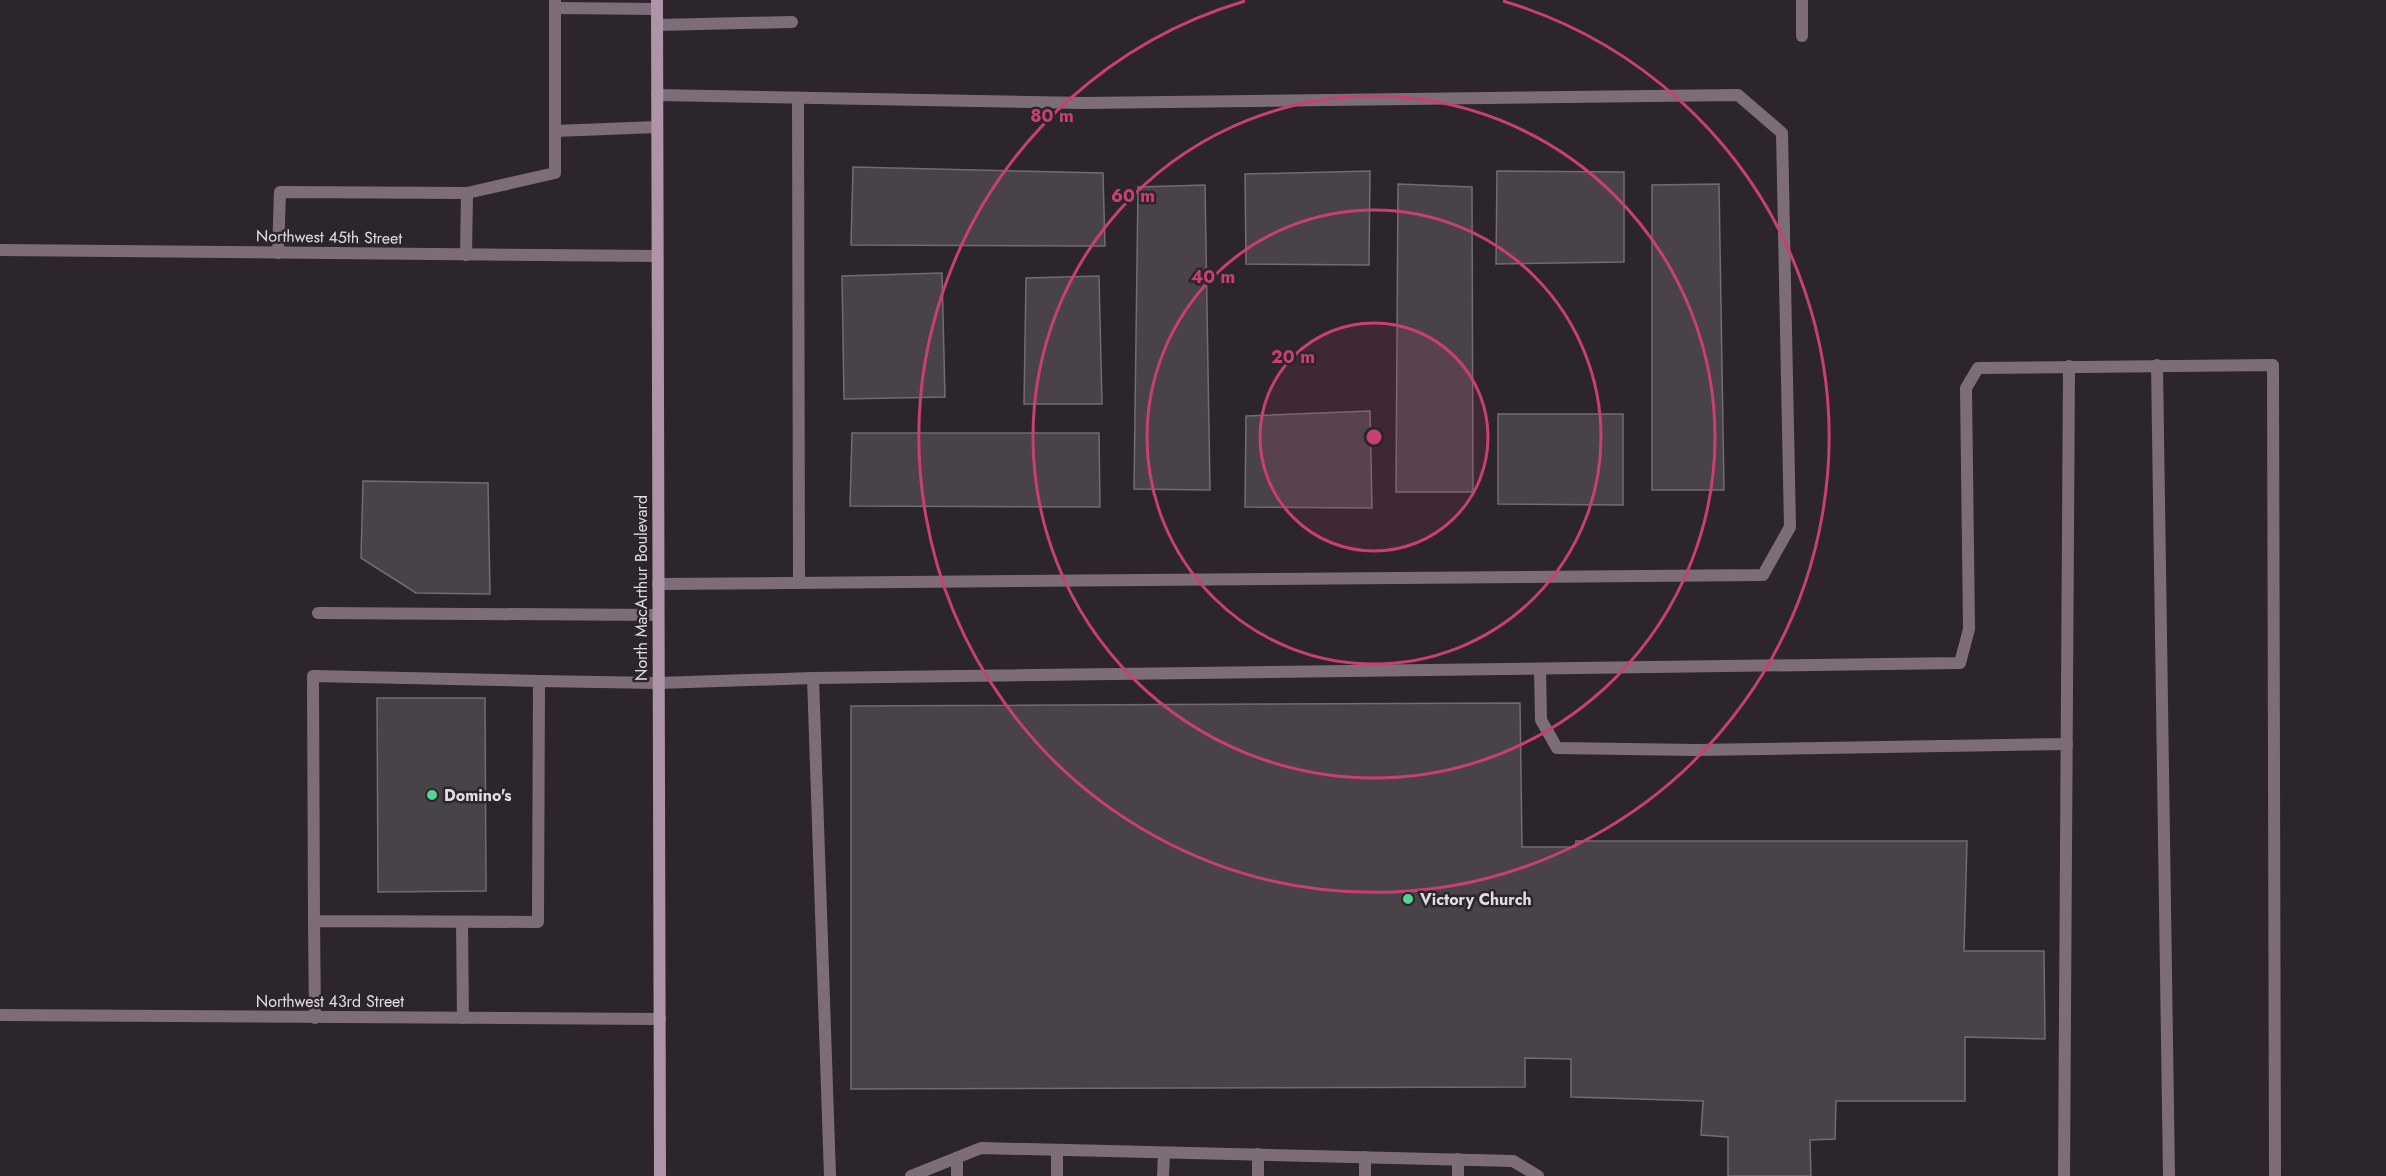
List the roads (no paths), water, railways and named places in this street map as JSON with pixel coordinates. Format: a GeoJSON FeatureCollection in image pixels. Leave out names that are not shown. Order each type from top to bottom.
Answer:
{"type":"FeatureCollection","features":[{"type":"Feature","properties":{"kind":"main road","name":"North MacArthur Boulevard"},"geometry":{"type":"LineString","coordinates":[[657,4],[660,1176]]}},
{"type":"Feature","properties":{"kind":"street"},"geometry":{"type":"LineString","coordinates":[[1802,0],[1802,36]]}},
{"type":"Feature","properties":{"kind":"street"},"geometry":{"type":"LineString","coordinates":[[278,253],[280,192],[467,193],[555,173],[555,4],[657,4]]}},
{"type":"Feature","properties":{"kind":"street"},"geometry":{"type":"LineString","coordinates":[[657,25],[792,22]]}},
{"type":"Feature","properties":{"kind":"street"},"geometry":{"type":"LineString","coordinates":[[657,95],[1084,103],[1738,95],[1782,133],[1790,527],[1763,575],[658,584]]}},
{"type":"Feature","properties":{"kind":"street"},"geometry":{"type":"LineString","coordinates":[[798,98],[799,582]]}},
{"type":"Feature","properties":{"kind":"street"},"geometry":{"type":"LineString","coordinates":[[555,131],[657,128]]}},
{"type":"Feature","properties":{"kind":"street"},"geometry":{"type":"LineString","coordinates":[[466,255],[467,193]]}},
{"type":"Feature","properties":{"kind":"street","name":"Northwest 45th Street"},"geometry":{"type":"LineString","coordinates":[[0,250],[657,256]]}},
{"type":"Feature","properties":{"kind":"street"},"geometry":{"type":"LineString","coordinates":[[2157,365],[2169,1176]]}},
{"type":"Feature","properties":{"kind":"street"},"geometry":{"type":"LineString","coordinates":[[315,1017],[313,676],[658,682],[1960,663],[1969,629],[1966,388],[1977,368],[2272,365],[2276,1176]]}},
{"type":"Feature","properties":{"kind":"street"},"geometry":{"type":"LineString","coordinates":[[2064,1176],[2069,366]]}},
{"type":"Feature","properties":{"kind":"street"},"geometry":{"type":"LineString","coordinates":[[318,613],[658,615]]}},
{"type":"Feature","properties":{"kind":"street"},"geometry":{"type":"LineString","coordinates":[[1540,669],[1541,720],[1557,748],[1696,750],[2067,744]]}},
{"type":"Feature","properties":{"kind":"street"},"geometry":{"type":"LineString","coordinates":[[813,678],[830,1176]]}},
{"type":"Feature","properties":{"kind":"street"},"geometry":{"type":"LineString","coordinates":[[314,921],[538,922],[539,681]]}},
{"type":"Feature","properties":{"kind":"street"},"geometry":{"type":"LineString","coordinates":[[462,922],[463,1018]]}},
{"type":"Feature","properties":{"kind":"street","name":"Northwest 43rd Street"},"geometry":{"type":"LineString","coordinates":[[0,1015],[660,1019]]}},
{"type":"Feature","properties":{"kind":"street"},"geometry":{"type":"LineString","coordinates":[[911,1176],[981,1148],[1513,1161],[1538,1176]]}},
{"type":"Feature","properties":{"kind":"street"},"geometry":{"type":"LineString","coordinates":[[1057,1150],[1057,1176]]}},
{"type":"Feature","properties":{"kind":"street"},"geometry":{"type":"LineString","coordinates":[[1163,1176],[1164,1152]]}},
{"type":"Feature","properties":{"kind":"street"},"geometry":{"type":"LineString","coordinates":[[1258,1154],[1258,1176]]}},
{"type":"Feature","properties":{"kind":"street"},"geometry":{"type":"LineString","coordinates":[[1365,1157],[1365,1176]]}},
{"type":"Feature","properties":{"kind":"street"},"geometry":{"type":"LineString","coordinates":[[957,1158],[957,1176]]}},
{"type":"Feature","properties":{"kind":"street"},"geometry":{"type":"LineString","coordinates":[[1458,1160],[1458,1176]]}},
{"type":"Feature","properties":{"kind":"place","name":"Domino's"},"geometry":{"type":"Point","coordinates":[432,795]}},
{"type":"Feature","properties":{"kind":"place","name":"Victory Church"},"geometry":{"type":"Point","coordinates":[1408,899]}}]}
